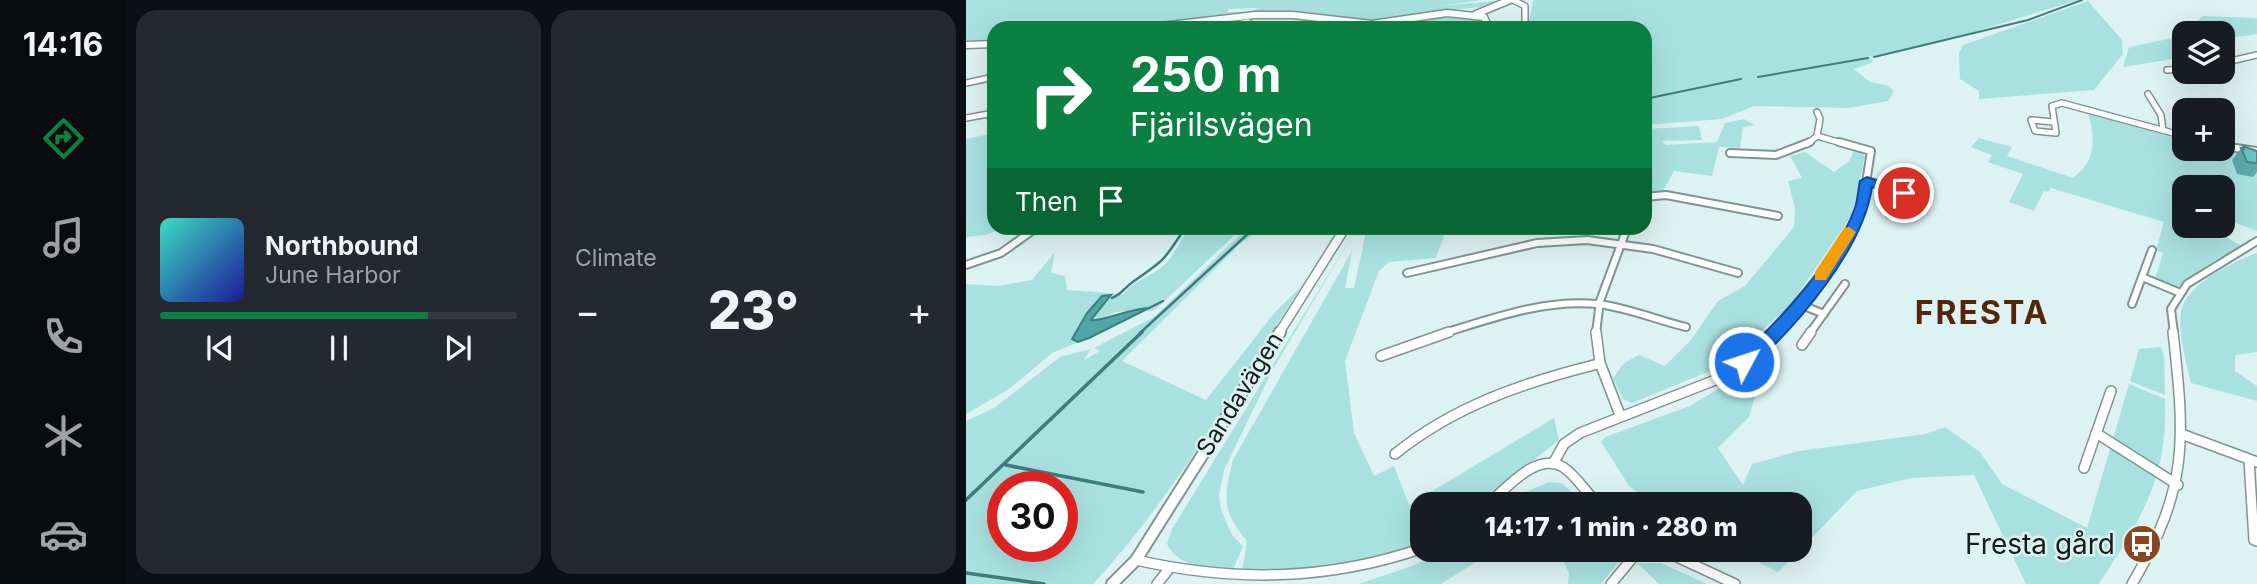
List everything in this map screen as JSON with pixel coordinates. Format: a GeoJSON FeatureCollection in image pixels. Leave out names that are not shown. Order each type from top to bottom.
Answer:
{"type":"FeatureCollection","features":[{"type":"Feature","properties":{"kind":"street"},"geometry":{"type":"LineString","coordinates":[[1476,14],[1512,0],[1525,6],[1525,21]]}},
{"type":"Feature","properties":{"kind":"street"},"geometry":{"type":"LineString","coordinates":[[1403,21],[1450,12],[1476,14],[1485,17],[1486,21]]}},
{"type":"Feature","properties":{"kind":"street"},"geometry":{"type":"LineString","coordinates":[[1191,21],[1231,15],[1297,16],[1341,21]]}},
{"type":"Feature","properties":{"kind":"street"},"geometry":{"type":"LineString","coordinates":[[966,45],[987,44]]}},
{"type":"Feature","properties":{"kind":"street"},"geometry":{"type":"LineString","coordinates":[[2235,60],[2257,55]]}},
{"type":"Feature","properties":{"kind":"street"},"geometry":{"type":"LineString","coordinates":[[2248,58],[2257,62]]}},
{"type":"Feature","properties":{"kind":"street"},"geometry":{"type":"LineString","coordinates":[[2167,71],[2172,70]]}},
{"type":"Feature","properties":{"kind":"street"},"geometry":{"type":"LineString","coordinates":[[966,83],[987,78]]}},
{"type":"Feature","properties":{"kind":"street"},"geometry":{"type":"LineString","coordinates":[[2148,94],[2161,114],[2163,130]]}},
{"type":"Feature","properties":{"kind":"street"},"geometry":{"type":"LineString","coordinates":[[2053,122],[2052,106],[2062,103],[2172,133]]}},
{"type":"Feature","properties":{"kind":"street"},"geometry":{"type":"LineString","coordinates":[[1730,153],[1791,153],[1805,147],[1817,136],[1819,119],[1816,112]]}},
{"type":"Feature","properties":{"kind":"street"},"geometry":{"type":"LineString","coordinates":[[966,118],[987,114]]}},
{"type":"Feature","properties":{"kind":"street"},"geometry":{"type":"LineString","coordinates":[[1555,462],[1564,444],[1620,415],[1728,375],[1775,336],[1836,256],[1862,208],[1871,151],[1817,136]]}},
{"type":"Feature","properties":{"kind":"street"},"geometry":{"type":"LineString","coordinates":[[2235,148],[2257,151]]}},
{"type":"Feature","properties":{"kind":"street"},"geometry":{"type":"LineString","coordinates":[[1889,187],[1901,169]]}},
{"type":"Feature","properties":{"kind":"street"},"geometry":{"type":"LineString","coordinates":[[1867,181],[1904,193],[1889,215]]}},
{"type":"Feature","properties":{"kind":"street"},"geometry":{"type":"LineString","coordinates":[[1652,196],[1665,195],[1777,216]]}},
{"type":"Feature","properties":{"kind":"street"},"geometry":{"type":"LineString","coordinates":[[966,265],[1001,253],[1026,235]]}},
{"type":"Feature","properties":{"kind":"street","name":"Sandavägen"},"geometry":{"type":"LineString","coordinates":[[1112,584],[1136,560],[1341,235]]}},
{"type":"Feature","properties":{"kind":"street"},"geometry":{"type":"LineString","coordinates":[[1620,415],[1598,364],[1594,334],[1599,304],[1624,235]]}},
{"type":"Feature","properties":{"kind":"street"},"geometry":{"type":"LineString","coordinates":[[1407,273],[1546,241],[1620,242],[1679,254],[1738,273]]}},
{"type":"Feature","properties":{"kind":"street"},"geometry":{"type":"LineString","coordinates":[[2137,583],[2165,527],[2178,485],[2183,435],[2171,309],[2178,292],[2220,260],[2257,241]]}},
{"type":"Feature","properties":{"kind":"street"},"geometry":{"type":"LineString","coordinates":[[2132,304],[2152,250]]}},
{"type":"Feature","properties":{"kind":"street"},"geometry":{"type":"LineString","coordinates":[[2142,277],[2178,292]]}},
{"type":"Feature","properties":{"kind":"street"},"geometry":{"type":"LineString","coordinates":[[1802,345],[1846,284]]}},
{"type":"Feature","properties":{"kind":"street"},"geometry":{"type":"LineString","coordinates":[[1381,356],[1400,347],[1534,308],[1599,304],[1686,327]]}},
{"type":"Feature","properties":{"kind":"street"},"geometry":{"type":"LineString","coordinates":[[1799,304],[1824,314]]}},
{"type":"Feature","properties":{"kind":"street"},"geometry":{"type":"LineString","coordinates":[[1395,454],[1413,437],[1483,401],[1598,364]]}},
{"type":"Feature","properties":{"kind":"street"},"geometry":{"type":"LineString","coordinates":[[2084,468],[2111,391]]}},
{"type":"Feature","properties":{"kind":"street"},"geometry":{"type":"LineString","coordinates":[[2096,433],[2178,485]]}},
{"type":"Feature","properties":{"kind":"street"},"geometry":{"type":"LineString","coordinates":[[2183,435],[2253,461],[2254,540],[2257,541]]}},
{"type":"Feature","properties":{"kind":"street"},"geometry":{"type":"LineString","coordinates":[[1503,492],[1530,470],[1544,463],[1555,462],[1587,492]]}},
{"type":"Feature","properties":{"kind":"street"},"geometry":{"type":"LineString","coordinates":[[1136,560],[1218,582],[1343,576],[1393,562],[1410,554]]}},
{"type":"Feature","properties":{"kind":"street"},"geometry":{"type":"LineString","coordinates":[[1611,584],[1629,562]]}},
{"type":"Feature","properties":{"kind":"street"},"geometry":{"type":"LineString","coordinates":[[1688,562],[1735,584]]}},
{"type":"Feature","properties":{"kind":"street"},"geometry":{"type":"LineString","coordinates":[[1157,584],[1169,569]]}},
{"type":"Feature","properties":{"kind":"shaded area"},"geometry":{"type":"Polygon","coordinates":[[[966,0],[1482,0],[1440,6],[1504,0],[1480,7],[1444,11],[1477,18],[1479,21],[1340,21],[1249,13],[1258,8],[1229,9],[1227,12],[1238,12],[1181,21],[987,21],[987,41],[966,40],[966,0]]]}},
{"type":"Feature","properties":{"kind":"shaded area"},"geometry":{"type":"Polygon","coordinates":[[[1533,0],[2078,0],[1964,35],[1870,57],[1873,62],[1854,69],[1870,82],[1886,85],[1894,91],[1888,101],[1848,108],[1754,106],[1722,119],[1652,124],[1652,21],[1529,21],[1533,0]]]}},
{"type":"Feature","properties":{"kind":"shaded area"},"geometry":{"type":"Polygon","coordinates":[[[2088,1],[2122,40],[2123,54],[2094,90],[1979,99],[1979,91],[1960,79],[1959,53],[1963,45],[2088,1]]]}},
{"type":"Feature","properties":{"kind":"shaded area"},"geometry":{"type":"Polygon","coordinates":[[[2203,16],[2257,18],[2257,34],[2235,38],[2235,21],[2197,21],[2203,16]]]}},
{"type":"Feature","properties":{"kind":"shaded area"},"geometry":{"type":"Polygon","coordinates":[[[2172,38],[2172,59],[2123,67],[2129,47],[2172,38]]]}},
{"type":"Feature","properties":{"kind":"shaded area"},"geometry":{"type":"Polygon","coordinates":[[[2088,112],[2172,137],[2172,161],[2235,161],[2235,152],[2257,155],[2257,231],[2235,223],[2235,175],[2172,175],[2172,238],[2228,238],[2243,247],[2218,258],[2177,287],[2155,279],[2163,253],[2156,250],[2164,222],[2051,188],[2048,192],[2044,191],[2034,211],[2009,202],[2023,174],[1988,162],[1992,155],[1971,147],[1979,138],[2012,147],[2007,156],[2073,178],[2090,156],[2092,131],[2088,112]]]}},
{"type":"Feature","properties":{"kind":"shaded area"},"geometry":{"type":"Polygon","coordinates":[[[1744,119],[1755,125],[1743,127],[1740,148],[1719,147],[1712,176],[1674,171],[1663,191],[1652,192],[1652,129],[1699,126],[1702,140],[1662,141],[1666,145],[1717,142],[1725,123],[1744,119]]]}},
{"type":"Feature","properties":{"kind":"shaded area"},"geometry":{"type":"Polygon","coordinates":[[[987,134],[987,234],[966,237],[966,139],[987,134]]]}},
{"type":"Feature","properties":{"kind":"shaded area"},"geometry":{"type":"Polygon","coordinates":[[[1855,149],[1865,156],[1853,213],[1790,306],[1722,366],[1632,403],[1623,399],[1613,378],[1624,363],[1639,355],[1665,366],[1691,340],[1718,301],[1745,286],[1794,227],[1795,209],[1788,181],[1802,178],[1790,156],[1805,152],[1834,172],[1849,161],[1855,149]]]}},
{"type":"Feature","properties":{"kind":"shaded area"},"geometry":{"type":"Polygon","coordinates":[[[1186,235],[1235,235],[1156,309],[1147,312],[1149,309],[1116,312],[1096,321],[1091,320],[1105,302],[1102,297],[1078,342],[1089,338],[1052,353],[1009,389],[966,414],[966,284],[998,286],[1032,280],[1055,252],[1051,273],[1065,276],[1067,290],[1124,294],[1172,256],[1186,235]]]}},
{"type":"Feature","properties":{"kind":"shaded area"},"geometry":{"type":"Polygon","coordinates":[[[1252,235],[1241,243],[1122,361],[1206,400],[1276,311],[1301,287],[1177,478],[1151,515],[1093,584],[966,584],[966,421],[994,408],[1060,357],[1091,349],[1084,360],[1100,351],[1094,348],[1154,317],[1239,236],[1252,235]]]}},
{"type":"Feature","properties":{"kind":"shaded area"},"geometry":{"type":"Polygon","coordinates":[[[1353,235],[1273,369],[1224,470],[1219,495],[1221,510],[1232,535],[1243,546],[1233,570],[1196,565],[1179,558],[1167,544],[1172,529],[1353,235]]]}},
{"type":"Feature","properties":{"kind":"shaded area"},"geometry":{"type":"Polygon","coordinates":[[[1365,235],[1444,235],[1436,258],[1389,262],[1379,271],[1345,361],[1354,433],[1374,476],[1394,466],[1410,504],[1410,546],[1381,558],[1311,573],[1242,571],[1247,541],[1233,521],[1227,503],[1233,460],[1352,251],[1345,288],[1354,288],[1365,235]]]}},
{"type":"Feature","properties":{"kind":"shaded area"},"geometry":{"type":"Polygon","coordinates":[[[2257,253],[2257,352],[2235,355],[2235,371],[2257,386],[2257,401],[2191,383],[2180,320],[2184,302],[2201,284],[2224,268],[2257,253]]]}},
{"type":"Feature","properties":{"kind":"shaded area"},"geometry":{"type":"Polygon","coordinates":[[[1111,295],[1091,320],[1149,308],[1089,338],[1078,342],[1072,339],[1087,313],[1102,296],[1111,295]]]}},
{"type":"Feature","properties":{"kind":"shaded area"},"geometry":{"type":"Polygon","coordinates":[[[2161,347],[2164,356],[2165,395],[2130,381],[2139,349],[2161,347]]]}},
{"type":"Feature","properties":{"kind":"shaded area"},"geometry":{"type":"Polygon","coordinates":[[[1766,360],[1749,417],[1718,448],[1743,485],[1752,464],[1799,451],[1925,434],[1945,427],[1980,452],[2002,484],[2087,528],[2129,384],[2165,399],[2165,427],[2157,476],[2149,497],[2099,584],[2026,584],[1974,475],[1911,478],[1857,491],[1812,538],[1812,492],[1637,492],[1629,486],[1601,442],[1605,437],[1690,406],[1766,360]]]}},
{"type":"Feature","properties":{"kind":"shaded area"},"geometry":{"type":"Polygon","coordinates":[[[1554,418],[1559,440],[1493,492],[1431,492],[1554,418]]]}},
{"type":"Feature","properties":{"kind":"shaded area"},"geometry":{"type":"Polygon","coordinates":[[[1549,482],[1562,483],[1571,492],[1526,492],[1549,482]]]}},
{"type":"Feature","properties":{"kind":"shaded area"},"geometry":{"type":"Polygon","coordinates":[[[1421,562],[1476,562],[1441,584],[1359,584],[1421,562]]]}},
{"type":"Feature","properties":{"kind":"shaded area"},"geometry":{"type":"Polygon","coordinates":[[[1564,562],[1618,562],[1601,584],[1568,584],[1569,573],[1564,562]]]}},
{"type":"Feature","properties":{"kind":"shaded area"},"geometry":{"type":"Polygon","coordinates":[[[1758,562],[1788,562],[1778,572],[1758,562]]]}},
{"type":"Feature","properties":{"kind":"shaded area"},"geometry":{"type":"Polygon","coordinates":[[[1637,563],[1661,563],[1707,584],[1659,584],[1637,563]]]}},
{"type":"Feature","properties":{"kind":"building"},"geometry":{"type":"Polygon","coordinates":[[[2243,146],[2257,151],[2257,163],[2247,162],[2241,148],[2244,149],[2243,146]]]}},
{"type":"Feature","properties":{"kind":"waterway"},"geometry":{"type":"LineString","coordinates":[[1874,57],[2028,20],[2082,0]]}},
{"type":"Feature","properties":{"kind":"waterway"},"geometry":{"type":"LineString","coordinates":[[1758,77],[1868,58]]}},
{"type":"Feature","properties":{"kind":"waterway"},"geometry":{"type":"LineString","coordinates":[[1652,98],[1741,79]]}},
{"type":"Feature","properties":{"kind":"waterway"},"geometry":{"type":"LineString","coordinates":[[1112,298],[1164,258],[1181,235]]}},
{"type":"Feature","properties":{"kind":"waterway"},"geometry":{"type":"LineString","coordinates":[[1140,333],[1247,235]]}},
{"type":"Feature","properties":{"kind":"waterway"},"geometry":{"type":"LineString","coordinates":[[1149,308],[1163,301]]}},
{"type":"Feature","properties":{"kind":"waterway"},"geometry":{"type":"LineString","coordinates":[[966,500],[1142,332]]}},
{"type":"Feature","properties":{"kind":"waterway"},"geometry":{"type":"LineString","coordinates":[[1006,465],[1143,492]]}},
{"type":"Feature","properties":{"kind":"waterway"},"geometry":{"type":"LineString","coordinates":[[966,573],[1044,584]]}},
{"type":"Feature","properties":{"kind":"slow traffic"},"geometry":{"type":"LineString","coordinates":[[1821,276],[1849,232]]}},
{"type":"Feature","properties":{"kind":"place","name":"Fresta gård"},"geometry":{"type":"Point","coordinates":[2142,544]}},
{"type":"Feature","properties":{"kind":"district","name":"FRESTA"},"geometry":{"type":"Point","coordinates":[1982,313]}},
{"type":"Feature","properties":{"kind":"route"},"geometry":{"type":"LineString","coordinates":[[1744,362],[1775,336],[1836,256],[1862,208],[1867,181],[1904,193]]}}]}
